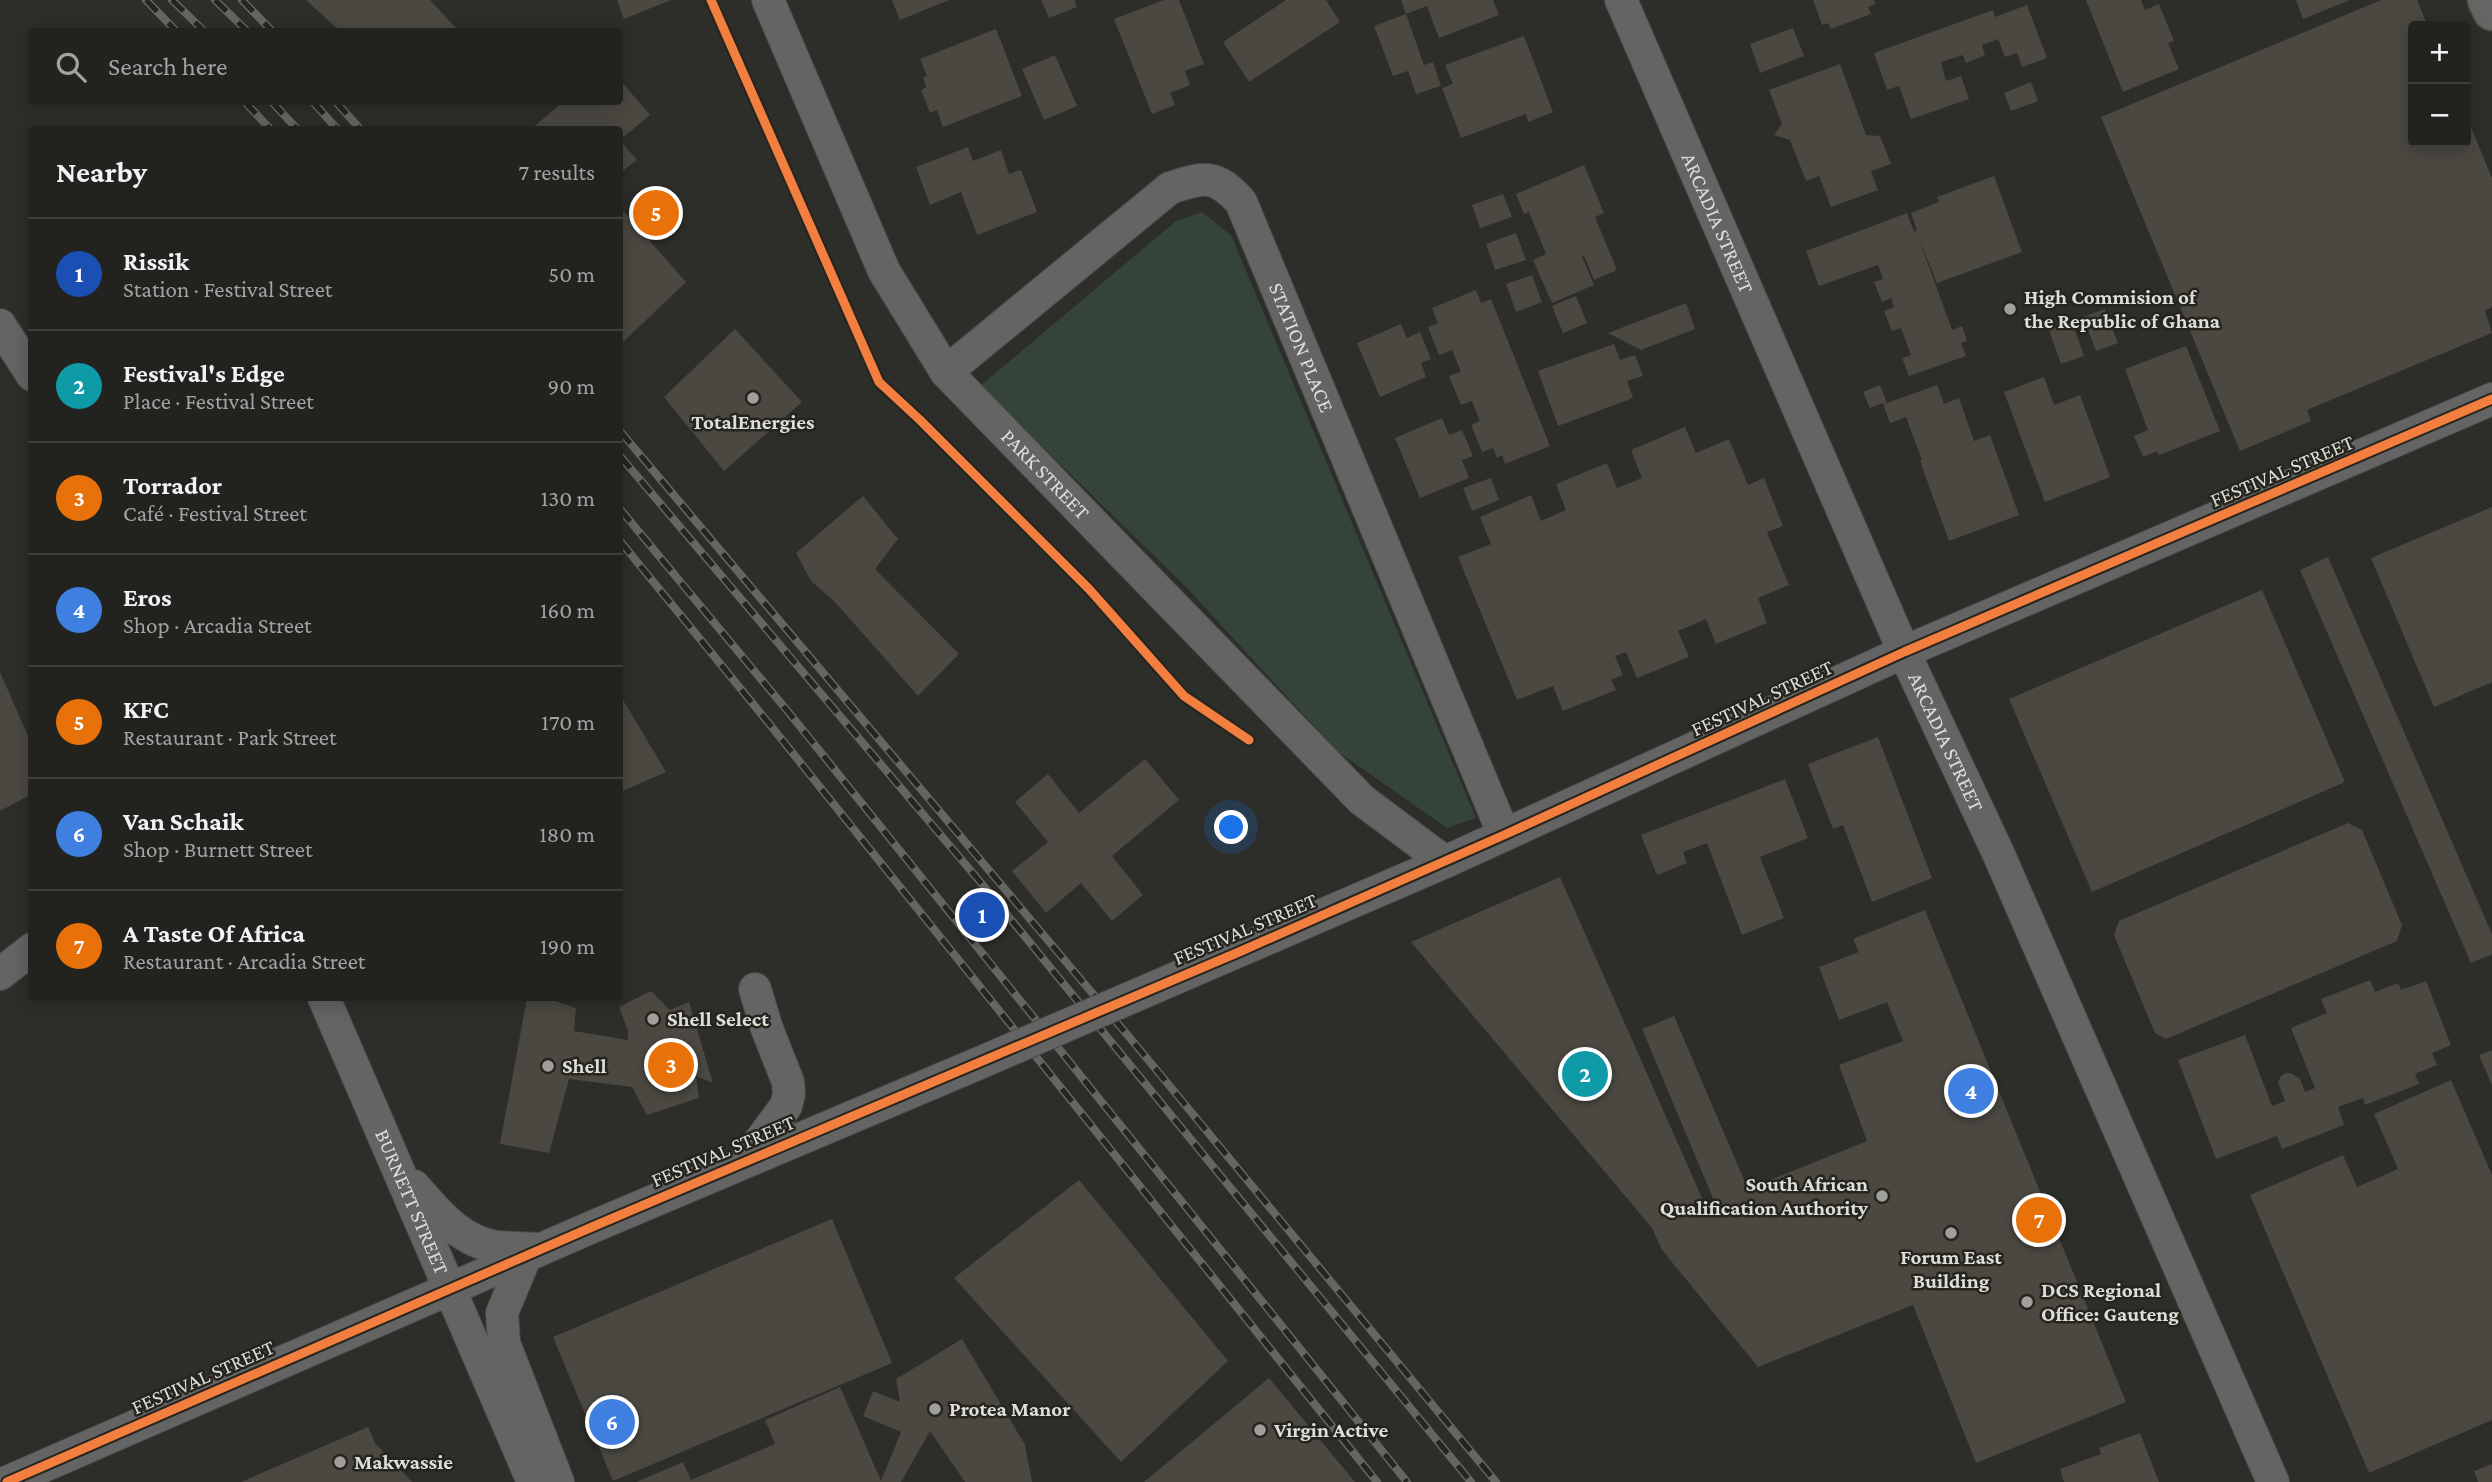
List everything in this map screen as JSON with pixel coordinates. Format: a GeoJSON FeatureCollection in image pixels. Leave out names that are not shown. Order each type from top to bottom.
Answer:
{"type":"FeatureCollection","features":[{"type":"Feature","properties":{"kind":"main road"},"geometry":{"type":"LineString","coordinates":[[2487,0],[2492,11]]}},
{"type":"Feature","properties":{"kind":"street","name":"PARK STREET"},"geometry":{"type":"LineString","coordinates":[[768,0],[884,271],[946,372],[1362,800],[1445,862]]}},
{"type":"Feature","properties":{"kind":"street","name":"ARCADIA STREET"},"geometry":{"type":"LineString","coordinates":[[1621,0],[1904,652],[1999,855],[2273,1482]]}},
{"type":"Feature","properties":{"kind":"street","name":"STATION PLACE"},"geometry":{"type":"LineString","coordinates":[[946,372],[1170,188],[1199,178],[1226,186],[1241,202],[1504,835]]}},
{"type":"Feature","properties":{"kind":"street"},"geometry":{"type":"LineString","coordinates":[[0,325],[28,369]]}},
{"type":"Feature","properties":{"kind":"street","name":"FESTIVAL STREET"},"geometry":{"type":"LineString","coordinates":[[7,1482],[533,1252],[1445,862],[1904,652],[2492,399]]}},
{"type":"Feature","properties":{"kind":"street"},"geometry":{"type":"LineString","coordinates":[[0,974],[28,952]]}},
{"type":"Feature","properties":{"kind":"street"},"geometry":{"type":"LineString","coordinates":[[745,1161],[786,1106],[789,1094],[788,1082],[755,989]]}},
{"type":"Feature","properties":{"kind":"street","name":"BURNETT STREET"},"geometry":{"type":"LineString","coordinates":[[325,1001],[533,1482]]}},
{"type":"Feature","properties":{"kind":"street"},"geometry":{"type":"LineString","coordinates":[[397,1167],[447,1223],[470,1239],[495,1247],[533,1252],[502,1313],[504,1343],[558,1482]]}},
{"type":"Feature","properties":{"kind":"green space"},"geometry":{"type":"Polygon","coordinates":[[[1202,212],[1231,235],[1476,818],[1447,828],[1337,751],[1186,587],[980,386],[1176,221],[1202,212]]]}},
{"type":"Feature","properties":{"kind":"building"},"geometry":{"type":"Polygon","coordinates":[[[306,0],[430,0],[456,28],[337,28],[306,0]]]}},
{"type":"Feature","properties":{"kind":"building"},"geometry":{"type":"Polygon","coordinates":[[[617,0],[671,0],[624,19],[617,0]]]}},
{"type":"Feature","properties":{"kind":"building"},"geometry":{"type":"Polygon","coordinates":[[[892,0],[949,0],[900,20],[892,0]]]}},
{"type":"Feature","properties":{"kind":"building"},"geometry":{"type":"Polygon","coordinates":[[[1041,0],[1074,0],[1077,7],[1049,18],[1041,0]]]}},
{"type":"Feature","properties":{"kind":"building"},"geometry":{"type":"Polygon","coordinates":[[[1164,0],[1179,0],[1204,64],[1185,71],[1190,85],[1170,93],[1175,105],[1152,114],[1114,19],[1164,0]]]}},
{"type":"Feature","properties":{"kind":"building"},"geometry":{"type":"Polygon","coordinates":[[[1286,0],[1326,0],[1340,22],[1249,82],[1223,42],[1286,0]]]}},
{"type":"Feature","properties":{"kind":"building"},"geometry":{"type":"Polygon","coordinates":[[[1401,0],[1493,0],[1499,15],[1439,38],[1427,6],[1406,14],[1401,0]]]}},
{"type":"Feature","properties":{"kind":"building"},"geometry":{"type":"Polygon","coordinates":[[[1813,0],[1874,0],[1875,4],[1868,7],[1871,14],[1831,29],[1828,23],[1822,25],[1813,0]]]}},
{"type":"Feature","properties":{"kind":"building"},"geometry":{"type":"Polygon","coordinates":[[[2086,0],[2141,0],[2145,10],[2159,4],[2174,41],[2168,43],[2179,69],[2123,92],[2086,0]]]}},
{"type":"Feature","properties":{"kind":"building"},"geometry":{"type":"Polygon","coordinates":[[[2296,0],[2350,0],[2303,19],[2296,0]]]}},
{"type":"Feature","properties":{"kind":"building"},"geometry":{"type":"Polygon","coordinates":[[[2381,0],[2417,0],[2426,21],[2408,21],[2408,147],[2471,147],[2471,127],[2492,178],[2492,307],[2485,311],[2492,333],[2307,410],[2311,421],[2240,451],[2101,117],[2381,0]]]}},
{"type":"Feature","properties":{"kind":"building"},"geometry":{"type":"Polygon","coordinates":[[[2027,5],[2047,58],[2022,67],[2017,53],[2005,57],[1998,39],[1982,45],[1985,55],[1966,63],[1963,55],[1941,62],[1946,81],[1961,76],[1969,99],[1911,119],[1899,86],[1887,90],[1874,53],[1993,10],[1995,17],[2027,5]]]}},
{"type":"Feature","properties":{"kind":"building"},"geometry":{"type":"Polygon","coordinates":[[[1406,14],[1424,65],[1433,62],[1441,86],[1416,94],[1408,71],[1393,76],[1374,26],[1406,14]]]}},
{"type":"Feature","properties":{"kind":"building"},"geometry":{"type":"Polygon","coordinates":[[[1793,28],[1804,56],[1760,73],[1750,44],[1793,28]]]}},
{"type":"Feature","properties":{"kind":"building"},"geometry":{"type":"Polygon","coordinates":[[[996,29],[1022,96],[943,127],[937,110],[930,113],[921,90],[926,87],[923,77],[927,76],[920,59],[996,29]]]}},
{"type":"Feature","properties":{"kind":"building"},"geometry":{"type":"Polygon","coordinates":[[[1524,36],[1553,112],[1528,122],[1526,114],[1461,138],[1442,88],[1453,84],[1445,65],[1524,36]]]}},
{"type":"Feature","properties":{"kind":"building"},"geometry":{"type":"Polygon","coordinates":[[[1055,55],[1077,106],[1044,120],[1022,69],[1055,55]]]}},
{"type":"Feature","properties":{"kind":"building"},"geometry":{"type":"Polygon","coordinates":[[[1840,64],[1866,135],[1880,136],[1891,164],[1871,171],[1878,190],[1831,207],[1819,176],[1806,181],[1790,140],[1774,135],[1782,124],[1769,90],[1840,64]]]}},
{"type":"Feature","properties":{"kind":"building"},"geometry":{"type":"Polygon","coordinates":[[[2031,82],[2038,101],[2011,111],[2004,93],[2031,82]]]}},
{"type":"Feature","properties":{"kind":"building"},"geometry":{"type":"Polygon","coordinates":[[[623,84],[650,115],[623,138],[623,126],[535,126],[559,105],[623,105],[623,84]]]}},
{"type":"Feature","properties":{"kind":"building"},"geometry":{"type":"Polygon","coordinates":[[[623,144],[637,160],[623,171],[623,144]]]}},
{"type":"Feature","properties":{"kind":"building"},"geometry":{"type":"Polygon","coordinates":[[[968,147],[973,161],[1001,150],[1009,174],[1021,170],[1037,212],[977,235],[961,192],[930,205],[916,167],[968,147]]]}},
{"type":"Feature","properties":{"kind":"building"},"geometry":{"type":"Polygon","coordinates":[[[1584,165],[1604,213],[1595,217],[1617,270],[1594,280],[1584,256],[1582,257],[1594,285],[1552,303],[1533,260],[1546,254],[1529,212],[1524,214],[1516,194],[1584,165]]]}},
{"type":"Feature","properties":{"kind":"building"},"geometry":{"type":"Polygon","coordinates":[[[1994,176],[2022,252],[1937,283],[1918,236],[1952,330],[1962,326],[1967,341],[1961,343],[1966,356],[1909,376],[1902,358],[1911,355],[1901,328],[1892,331],[1884,311],[1894,307],[1891,298],[1882,302],[1874,282],[1883,279],[1878,265],[1819,286],[1806,251],[1907,213],[1914,232],[1917,230],[1911,213],[1939,202],[1937,197],[1994,176]]]}},
{"type":"Feature","properties":{"kind":"building"},"geometry":{"type":"Polygon","coordinates":[[[1503,194],[1512,217],[1480,228],[1472,205],[1503,194]]]}},
{"type":"Feature","properties":{"kind":"building"},"geometry":{"type":"Polygon","coordinates":[[[623,210],[686,282],[623,342],[623,210]]]}},
{"type":"Feature","properties":{"kind":"building"},"geometry":{"type":"Polygon","coordinates":[[[1516,233],[1526,260],[1495,270],[1486,244],[1516,233]]]}},
{"type":"Feature","properties":{"kind":"building"},"geometry":{"type":"Polygon","coordinates":[[[1532,275],[1542,302],[1516,312],[1506,284],[1532,275]]]}},
{"type":"Feature","properties":{"kind":"building"},"geometry":{"type":"Polygon","coordinates":[[[1476,290],[1481,303],[1491,299],[1550,446],[1505,464],[1502,455],[1497,458],[1493,448],[1482,452],[1471,425],[1480,421],[1472,401],[1461,405],[1449,376],[1461,372],[1452,350],[1439,355],[1428,327],[1438,323],[1432,308],[1476,290]]]}},
{"type":"Feature","properties":{"kind":"building"},"geometry":{"type":"Polygon","coordinates":[[[1576,296],[1587,323],[1563,333],[1552,306],[1576,296]]]}},
{"type":"Feature","properties":{"kind":"building"},"geometry":{"type":"Polygon","coordinates":[[[1686,303],[1695,329],[1641,350],[1608,333],[1686,303]]]}},
{"type":"Feature","properties":{"kind":"building"},"geometry":{"type":"Polygon","coordinates":[[[2105,309],[2118,343],[2096,351],[2083,317],[2105,309]]]}},
{"type":"Feature","properties":{"kind":"building"},"geometry":{"type":"Polygon","coordinates":[[[2072,322],[2084,356],[2061,364],[2049,330],[2072,322]]]}},
{"type":"Feature","properties":{"kind":"building"},"geometry":{"type":"Polygon","coordinates":[[[1401,324],[1407,338],[1420,332],[1431,359],[1421,363],[1426,377],[1380,397],[1357,343],[1401,324]]]}},
{"type":"Feature","properties":{"kind":"building"},"geometry":{"type":"Polygon","coordinates":[[[735,329],[802,402],[724,471],[664,397],[735,329]]]}},
{"type":"Feature","properties":{"kind":"building"},"geometry":{"type":"Polygon","coordinates":[[[1614,344],[1620,360],[1635,355],[1643,376],[1627,381],[1633,398],[1558,426],[1538,371],[1614,344]]]}},
{"type":"Feature","properties":{"kind":"building"},"geometry":{"type":"Polygon","coordinates":[[[2186,346],[2220,431],[2159,455],[2157,451],[2143,457],[2134,436],[2148,430],[2125,369],[2186,346]]]}},
{"type":"Feature","properties":{"kind":"building"},"geometry":{"type":"Polygon","coordinates":[[[2044,377],[2054,405],[2080,395],[2110,477],[2045,502],[2004,392],[2044,377]]]}},
{"type":"Feature","properties":{"kind":"building"},"geometry":{"type":"Polygon","coordinates":[[[1880,385],[1887,403],[1937,385],[1944,404],[1959,398],[1974,441],[1990,435],[2019,515],[1949,541],[1906,417],[1890,423],[1883,403],[1870,408],[1863,392],[1880,385]]]}},
{"type":"Feature","properties":{"kind":"building"},"geometry":{"type":"Polygon","coordinates":[[[1442,418],[1449,435],[1462,430],[1473,456],[1462,460],[1469,478],[1420,498],[1395,438],[1442,418]]]}},
{"type":"Feature","properties":{"kind":"building"},"geometry":{"type":"Polygon","coordinates":[[[1685,427],[1696,453],[1729,439],[1748,485],[1764,478],[1783,526],[1767,532],[1789,585],[1758,598],[1767,623],[1716,644],[1706,619],[1678,631],[1689,657],[1637,678],[1626,652],[1615,656],[1623,675],[1611,680],[1616,690],[1563,711],[1553,686],[1517,700],[1458,557],[1491,544],[1480,517],[1531,495],[1541,521],[1566,510],[1556,484],[1607,463],[1617,488],[1642,478],[1631,450],[1685,427]]]}},
{"type":"Feature","properties":{"kind":"building"},"geometry":{"type":"Polygon","coordinates":[[[1491,478],[1499,500],[1472,511],[1463,488],[1491,478]]]}},
{"type":"Feature","properties":{"kind":"building"},"geometry":{"type":"Polygon","coordinates":[[[863,496],[898,539],[875,569],[959,654],[918,696],[835,602],[811,581],[796,553],[863,496]]]}},
{"type":"Feature","properties":{"kind":"building"},"geometry":{"type":"Polygon","coordinates":[[[2492,507],[2492,682],[2434,707],[2371,558],[2492,507]]]}},
{"type":"Feature","properties":{"kind":"building"},"geometry":{"type":"Polygon","coordinates":[[[2328,557],[2492,934],[2492,954],[2471,963],[2300,570],[2328,557]]]}},
{"type":"Feature","properties":{"kind":"building"},"geometry":{"type":"Polygon","coordinates":[[[2262,590],[2345,782],[2092,892],[2009,699],[2262,590]]]}},
{"type":"Feature","properties":{"kind":"building"},"geometry":{"type":"Polygon","coordinates":[[[0,672],[28,736],[28,796],[0,811],[0,672]]]}},
{"type":"Feature","properties":{"kind":"building"},"geometry":{"type":"Polygon","coordinates":[[[623,700],[666,772],[623,791],[623,700]]]}},
{"type":"Feature","properties":{"kind":"building"},"geometry":{"type":"Polygon","coordinates":[[[1878,737],[1932,878],[1872,902],[1843,825],[1833,829],[1808,764],[1878,737]]]}},
{"type":"Feature","properties":{"kind":"building"},"geometry":{"type":"Polygon","coordinates":[[[1145,759],[1179,800],[1112,856],[1143,895],[1112,921],[1081,883],[1046,913],[1012,871],[1048,842],[1015,802],[1048,774],[1079,813],[1145,759]]]}},
{"type":"Feature","properties":{"kind":"building"},"geometry":{"type":"Polygon","coordinates":[[[1785,779],[1808,838],[1760,857],[1784,918],[1742,935],[1707,843],[1683,852],[1687,863],[1657,875],[1641,835],[1785,779]]]}},
{"type":"Feature","properties":{"kind":"building"},"geometry":{"type":"Polygon","coordinates":[[[2348,823],[2362,830],[2402,925],[2397,941],[2166,1039],[2155,1033],[2114,935],[2119,921],[2348,823]]]}},
{"type":"Feature","properties":{"kind":"building"},"geometry":{"type":"Polygon","coordinates":[[[1560,877],[1706,1207],[1715,1203],[1642,1029],[1674,1016],[1748,1189],[1867,1141],[1839,1065],[1903,1041],[1887,1002],[1839,1020],[1819,967],[1859,952],[1853,939],[1925,910],[2126,1402],[1976,1463],[1913,1305],[1758,1367],[1662,1250],[1652,1228],[1411,942],[1560,877]]]}},
{"type":"Feature","properties":{"kind":"building"},"geometry":{"type":"Polygon","coordinates":[[[2370,980],[2375,992],[2398,983],[2401,990],[2426,981],[2451,1045],[2432,1053],[2437,1065],[2415,1074],[2419,1084],[2365,1105],[2363,1098],[2338,1107],[2344,1125],[2282,1149],[2277,1136],[2216,1159],[2178,1060],[2245,1035],[2272,1106],[2285,1101],[2278,1082],[2286,1073],[2300,1079],[2305,1092],[2315,1088],[2291,1028],[2327,1013],[2321,999],[2370,980]]]}},
{"type":"Feature","properties":{"kind":"building"},"geometry":{"type":"Polygon","coordinates":[[[651,991],[670,1010],[689,1002],[713,1083],[696,1076],[699,1098],[647,1115],[632,1087],[569,1079],[549,1153],[500,1144],[526,1001],[554,1001],[576,1008],[574,1031],[628,1040],[628,1031],[619,1007],[651,991]]]}},
{"type":"Feature","properties":{"kind":"building"},"geometry":{"type":"Polygon","coordinates":[[[2492,1050],[2492,1085],[2479,1055],[2492,1050]]]}},
{"type":"Feature","properties":{"kind":"building"},"geometry":{"type":"Polygon","coordinates":[[[2451,1080],[2492,1175],[2492,1420],[2369,1473],[2250,1195],[2343,1155],[2357,1187],[2398,1169],[2374,1114],[2451,1080]]]}},
{"type":"Feature","properties":{"kind":"building"},"geometry":{"type":"Polygon","coordinates":[[[1079,1180],[1228,1361],[1121,1462],[954,1278],[1079,1180]]]}},
{"type":"Feature","properties":{"kind":"building"},"geometry":{"type":"Polygon","coordinates":[[[832,1219],[892,1363],[613,1481],[553,1337],[832,1219]]]}},
{"type":"Feature","properties":{"kind":"building","name":"Protea Manor"},"geometry":{"type":"Polygon","coordinates":[[[962,1339],[1025,1445],[1032,1482],[965,1482],[930,1431],[901,1482],[636,1482],[683,1462],[691,1480],[775,1444],[765,1420],[840,1387],[881,1481],[901,1432],[863,1416],[873,1391],[900,1402],[896,1379],[962,1339]]]}},
{"type":"Feature","properties":{"kind":"building","name":"Virgin Active"},"geometry":{"type":"Polygon","coordinates":[[[1269,1378],[1355,1482],[1144,1482],[1269,1378]]]}},
{"type":"Feature","properties":{"kind":"building","name":"Makwassie"},"geometry":{"type":"Polygon","coordinates":[[[368,1427],[375,1443],[412,1482],[241,1482],[368,1427]]]}},
{"type":"Feature","properties":{"kind":"building"},"geometry":{"type":"Polygon","coordinates":[[[2140,1433],[2159,1482],[2064,1482],[2060,1469],[2101,1454],[2099,1448],[2140,1433]]]}},
{"type":"Feature","properties":{"kind":"building"},"geometry":{"type":"Polygon","coordinates":[[[2492,1464],[2492,1482],[2478,1482],[2474,1471],[2492,1464]]]}},
{"type":"Feature","properties":{"kind":"railway"},"geometry":{"type":"LineString","coordinates":[[146,0],[173,28]]}},
{"type":"Feature","properties":{"kind":"railway"},"geometry":{"type":"LineString","coordinates":[[172,0],[201,28]]}},
{"type":"Feature","properties":{"kind":"railway"},"geometry":{"type":"LineString","coordinates":[[215,0],[244,28]]}},
{"type":"Feature","properties":{"kind":"railway"},"geometry":{"type":"LineString","coordinates":[[242,0],[269,28]]}},
{"type":"Feature","properties":{"kind":"railway"},"geometry":{"type":"LineString","coordinates":[[248,105],[267,126]]}},
{"type":"Feature","properties":{"kind":"railway"},"geometry":{"type":"LineString","coordinates":[[275,105],[294,126]]}},
{"type":"Feature","properties":{"kind":"railway"},"geometry":{"type":"LineString","coordinates":[[316,105],[334,126]]}},
{"type":"Feature","properties":{"kind":"railway"},"geometry":{"type":"LineString","coordinates":[[339,105],[357,126]]}},
{"type":"Feature","properties":{"kind":"railway"},"geometry":{"type":"LineString","coordinates":[[623,435],[1140,1050],[1496,1482]]}},
{"type":"Feature","properties":{"kind":"railway"},"geometry":{"type":"LineString","coordinates":[[623,460],[977,878],[1471,1482]]}},
{"type":"Feature","properties":{"kind":"railway"},"geometry":{"type":"LineString","coordinates":[[623,513],[790,714],[1407,1482]]}},
{"type":"Feature","properties":{"kind":"railway"},"geometry":{"type":"LineString","coordinates":[[623,545],[1377,1482]]}},
{"type":"Feature","properties":{"kind":"cycle path"},"geometry":{"type":"LineString","coordinates":[[711,0],[879,382],[1089,589],[1184,696],[1249,740]]}},
{"type":"Feature","properties":{"kind":"cycle path"},"geometry":{"type":"LineString","coordinates":[[7,1482],[592,1227],[1239,952],[1504,835],[1904,652],[2492,399]]}},
{"type":"Feature","properties":{"kind":"place","name":"KFC"},"geometry":{"type":"Point","coordinates":[656,213]}},
{"type":"Feature","properties":{"kind":"place","name":"High Commision of the Republic of Ghana"},"geometry":{"type":"Point","coordinates":[2010,309]}},
{"type":"Feature","properties":{"kind":"place","name":"TotalEnergies"},"geometry":{"type":"Point","coordinates":[753,398]}},
{"type":"Feature","properties":{"kind":"place","name":"Rissik"},"geometry":{"type":"Point","coordinates":[982,915]}},
{"type":"Feature","properties":{"kind":"place","name":"Shell Select"},"geometry":{"type":"Point","coordinates":[653,1019]}},
{"type":"Feature","properties":{"kind":"place","name":"Torrador"},"geometry":{"type":"Point","coordinates":[671,1065]}},
{"type":"Feature","properties":{"kind":"place","name":"Shell"},"geometry":{"type":"Point","coordinates":[548,1066]}},
{"type":"Feature","properties":{"kind":"place","name":"Festival's Edge"},"geometry":{"type":"Point","coordinates":[1585,1074]}},
{"type":"Feature","properties":{"kind":"place","name":"Eros"},"geometry":{"type":"Point","coordinates":[1971,1091]}},
{"type":"Feature","properties":{"kind":"place","name":"South African Qualification Authority"},"geometry":{"type":"Point","coordinates":[1882,1196]}},
{"type":"Feature","properties":{"kind":"place","name":"A Taste Of Africa"},"geometry":{"type":"Point","coordinates":[2039,1220]}},
{"type":"Feature","properties":{"kind":"place","name":"Forum East Building"},"geometry":{"type":"Point","coordinates":[1951,1233]}},
{"type":"Feature","properties":{"kind":"place","name":"DCS Regional Office: Gauteng"},"geometry":{"type":"Point","coordinates":[2027,1302]}},
{"type":"Feature","properties":{"kind":"place","name":"Protea Manor"},"geometry":{"type":"Point","coordinates":[935,1409]}},
{"type":"Feature","properties":{"kind":"place","name":"Van Schaik"},"geometry":{"type":"Point","coordinates":[612,1422]}},
{"type":"Feature","properties":{"kind":"place","name":"Virgin Active"},"geometry":{"type":"Point","coordinates":[1260,1430]}},
{"type":"Feature","properties":{"kind":"place","name":"Makwassie"},"geometry":{"type":"Point","coordinates":[340,1462]}}]}
